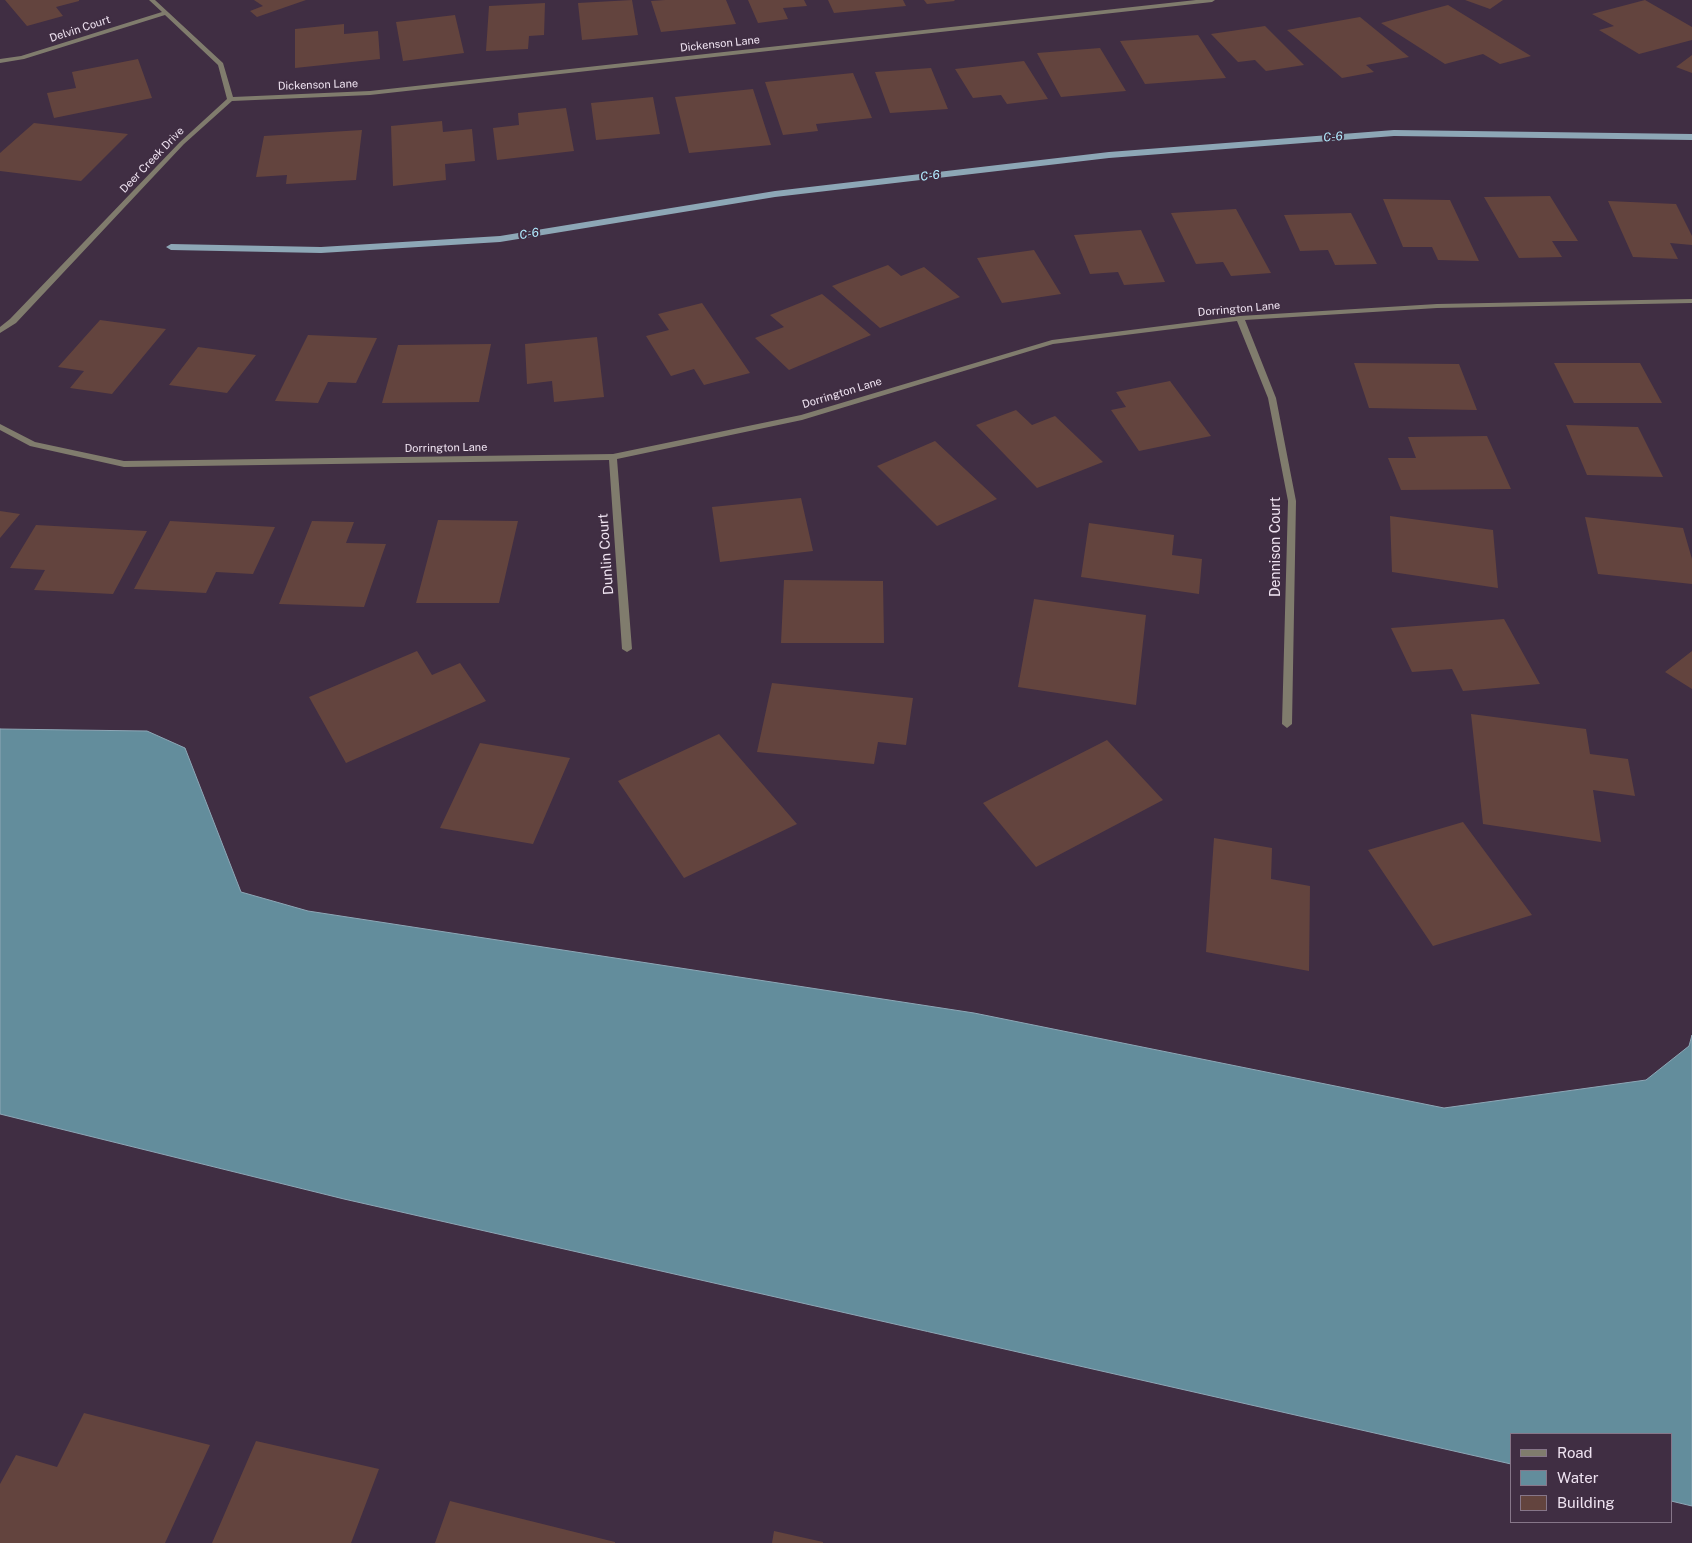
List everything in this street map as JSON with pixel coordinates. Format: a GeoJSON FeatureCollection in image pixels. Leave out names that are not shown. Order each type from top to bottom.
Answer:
{"type":"FeatureCollection","features":[{"type":"Feature","properties":{"kind":"street"},"geometry":{"type":"LineString","coordinates":[[152,0],[221,64],[230,99]]}},
{"type":"Feature","properties":{"kind":"street","name":"Dickenson Lane"},"geometry":{"type":"LineString","coordinates":[[230,99],[370,93],[1212,0]]}},
{"type":"Feature","properties":{"kind":"street","name":"Delvin Court"},"geometry":{"type":"LineString","coordinates":[[0,61],[22,58],[165,13]]}},
{"type":"Feature","properties":{"kind":"street","name":"Deer Creek Drive"},"geometry":{"type":"LineString","coordinates":[[0,331],[13,321],[182,143],[230,99]]}},
{"type":"Feature","properties":{"kind":"street","name":"Dorrington Lane"},"geometry":{"type":"LineString","coordinates":[[0,427],[33,444],[124,464],[613,457],[802,417],[1052,342],[1240,318],[1437,306],[1692,301]]}},
{"type":"Feature","properties":{"kind":"street","name":"Dennison Court"},"geometry":{"type":"LineString","coordinates":[[1240,318],[1272,398],[1292,502],[1287,724]]}},
{"type":"Feature","properties":{"kind":"street","name":"Dunlin Court"},"geometry":{"type":"LineString","coordinates":[[613,457],[627,650]]}},
{"type":"Feature","properties":{"kind":"water"},"geometry":{"type":"Polygon","coordinates":[[[0,729],[147,731],[185,748],[241,892],[308,911],[974,1013],[1444,1108],[1646,1080],[1689,1046],[1692,1035],[1692,1506],[1672,1501],[1672,1433],[1510,1433],[1510,1464],[344,1199],[0,1114],[0,729]]]}},
{"type":"Feature","properties":{"kind":"building"},"geometry":{"type":"Polygon","coordinates":[[[5,0],[79,1],[56,7],[63,16],[27,26],[5,0]]]}},
{"type":"Feature","properties":{"kind":"building"},"geometry":{"type":"Polygon","coordinates":[[[254,0],[306,0],[257,17],[250,11],[263,6],[254,0]]]}},
{"type":"Feature","properties":{"kind":"building"},"geometry":{"type":"Polygon","coordinates":[[[632,0],[638,35],[582,40],[578,3],[632,0]]]}},
{"type":"Feature","properties":{"kind":"building"},"geometry":{"type":"Polygon","coordinates":[[[726,0],[736,24],[661,32],[651,1],[726,0]]]}},
{"type":"Feature","properties":{"kind":"building"},"geometry":{"type":"Polygon","coordinates":[[[748,0],[804,0],[807,6],[783,8],[788,19],[758,23],[748,0]]]}},
{"type":"Feature","properties":{"kind":"building"},"geometry":{"type":"Polygon","coordinates":[[[828,0],[903,0],[906,6],[834,13],[828,0]]]}},
{"type":"Feature","properties":{"kind":"building"},"geometry":{"type":"Polygon","coordinates":[[[924,0],[954,0],[955,1],[927,4],[924,0]]]}},
{"type":"Feature","properties":{"kind":"building"},"geometry":{"type":"Polygon","coordinates":[[[1465,0],[1503,0],[1490,9],[1465,0]]]}},
{"type":"Feature","properties":{"kind":"building"},"geometry":{"type":"Polygon","coordinates":[[[1645,0],[1692,27],[1692,40],[1639,54],[1599,30],[1614,26],[1592,14],[1645,0]]]}},
{"type":"Feature","properties":{"kind":"building"},"geometry":{"type":"Polygon","coordinates":[[[545,3],[544,35],[529,36],[528,49],[486,51],[489,6],[545,3]]]}},
{"type":"Feature","properties":{"kind":"building"},"geometry":{"type":"Polygon","coordinates":[[[1448,5],[1531,56],[1500,64],[1483,54],[1445,64],[1381,23],[1448,5]]]}},
{"type":"Feature","properties":{"kind":"building"},"geometry":{"type":"Polygon","coordinates":[[[455,15],[464,53],[403,61],[396,22],[455,15]]]}},
{"type":"Feature","properties":{"kind":"building"},"geometry":{"type":"Polygon","coordinates":[[[1360,17],[1409,57],[1366,65],[1374,72],[1342,78],[1287,30],[1360,17]]]}},
{"type":"Feature","properties":{"kind":"building"},"geometry":{"type":"Polygon","coordinates":[[[344,24],[344,34],[378,31],[380,59],[295,68],[295,29],[344,24]]]}},
{"type":"Feature","properties":{"kind":"building"},"geometry":{"type":"Polygon","coordinates":[[[1265,26],[1304,65],[1266,71],[1255,60],[1238,62],[1211,34],[1265,26]]]}},
{"type":"Feature","properties":{"kind":"building"},"geometry":{"type":"Polygon","coordinates":[[[1198,35],[1226,78],[1145,84],[1120,41],[1198,35]]]}},
{"type":"Feature","properties":{"kind":"building"},"geometry":{"type":"Polygon","coordinates":[[[1100,48],[1126,91],[1061,97],[1037,53],[1100,48]]]}},
{"type":"Feature","properties":{"kind":"building"},"geometry":{"type":"Polygon","coordinates":[[[1692,55],[1692,73],[1676,67],[1692,55]]]}},
{"type":"Feature","properties":{"kind":"building"},"geometry":{"type":"Polygon","coordinates":[[[138,59],[152,98],[54,118],[47,93],[76,88],[72,72],[138,59]]]}},
{"type":"Feature","properties":{"kind":"building"},"geometry":{"type":"Polygon","coordinates":[[[1024,61],[1048,99],[1007,104],[1001,95],[973,98],[955,69],[1024,61]]]}},
{"type":"Feature","properties":{"kind":"building"},"geometry":{"type":"Polygon","coordinates":[[[931,68],[948,109],[890,113],[875,72],[931,68]]]}},
{"type":"Feature","properties":{"kind":"building"},"geometry":{"type":"Polygon","coordinates":[[[853,73],[872,118],[816,124],[818,131],[783,135],[765,82],[853,73]]]}},
{"type":"Feature","properties":{"kind":"building"},"geometry":{"type":"Polygon","coordinates":[[[753,89],[771,145],[689,153],[675,97],[753,89]]]}},
{"type":"Feature","properties":{"kind":"building"},"geometry":{"type":"Polygon","coordinates":[[[653,97],[660,134],[596,140],[591,103],[653,97]]]}},
{"type":"Feature","properties":{"kind":"building"},"geometry":{"type":"Polygon","coordinates":[[[566,108],[574,151],[497,160],[493,128],[519,125],[518,113],[566,108]]]}},
{"type":"Feature","properties":{"kind":"building"},"geometry":{"type":"Polygon","coordinates":[[[442,121],[443,132],[472,129],[475,161],[445,164],[446,180],[393,186],[391,126],[442,121]]]}},
{"type":"Feature","properties":{"kind":"building"},"geometry":{"type":"Polygon","coordinates":[[[34,123],[128,134],[81,181],[0,171],[0,153],[34,123]]]}},
{"type":"Feature","properties":{"kind":"building"},"geometry":{"type":"Polygon","coordinates":[[[362,130],[356,180],[286,184],[287,175],[256,177],[264,136],[362,130]]]}},
{"type":"Feature","properties":{"kind":"building"},"geometry":{"type":"Polygon","coordinates":[[[1550,196],[1578,241],[1552,241],[1562,257],[1519,258],[1484,197],[1550,196]]]}},
{"type":"Feature","properties":{"kind":"building"},"geometry":{"type":"Polygon","coordinates":[[[1383,199],[1450,200],[1479,261],[1438,260],[1432,247],[1403,247],[1383,199]]]}},
{"type":"Feature","properties":{"kind":"building"},"geometry":{"type":"Polygon","coordinates":[[[1608,201],[1676,204],[1692,236],[1692,245],[1670,243],[1678,259],[1633,257],[1608,201]]]}},
{"type":"Feature","properties":{"kind":"building"},"geometry":{"type":"Polygon","coordinates":[[[1236,209],[1271,273],[1231,276],[1223,262],[1196,264],[1171,213],[1236,209]]]}},
{"type":"Feature","properties":{"kind":"building"},"geometry":{"type":"Polygon","coordinates":[[[1351,213],[1377,264],[1335,265],[1328,250],[1300,251],[1284,215],[1351,213]]]}},
{"type":"Feature","properties":{"kind":"building"},"geometry":{"type":"Polygon","coordinates":[[[1141,230],[1165,282],[1124,285],[1118,272],[1090,274],[1074,235],[1141,230]]]}},
{"type":"Feature","properties":{"kind":"building"},"geometry":{"type":"Polygon","coordinates":[[[1034,250],[1061,294],[1002,303],[977,258],[1034,250]]]}},
{"type":"Feature","properties":{"kind":"building"},"geometry":{"type":"Polygon","coordinates":[[[888,265],[901,276],[924,267],[960,297],[880,328],[832,286],[888,265]]]}},
{"type":"Feature","properties":{"kind":"building"},"geometry":{"type":"Polygon","coordinates":[[[822,294],[871,335],[789,370],[755,338],[784,327],[770,315],[822,294]]]}},
{"type":"Feature","properties":{"kind":"building"},"geometry":{"type":"Polygon","coordinates":[[[702,303],[750,373],[704,385],[694,369],[671,376],[646,336],[669,330],[658,314],[702,303]]]}},
{"type":"Feature","properties":{"kind":"building"},"geometry":{"type":"Polygon","coordinates":[[[100,320],[166,329],[112,394],[70,388],[84,371],[58,367],[100,320]]]}},
{"type":"Feature","properties":{"kind":"building"},"geometry":{"type":"Polygon","coordinates":[[[308,335],[377,338],[356,383],[328,382],[318,403],[275,401],[308,335]]]}},
{"type":"Feature","properties":{"kind":"building"},"geometry":{"type":"Polygon","coordinates":[[[597,337],[604,397],[554,402],[552,381],[527,384],[525,344],[597,337]]]}},
{"type":"Feature","properties":{"kind":"building"},"geometry":{"type":"Polygon","coordinates":[[[491,344],[479,402],[382,403],[398,345],[491,344]]]}},
{"type":"Feature","properties":{"kind":"building"},"geometry":{"type":"Polygon","coordinates":[[[198,347],[256,355],[227,393],[169,385],[198,347]]]}},
{"type":"Feature","properties":{"kind":"building"},"geometry":{"type":"Polygon","coordinates":[[[1354,363],[1459,364],[1477,410],[1369,408],[1354,363]]]}},
{"type":"Feature","properties":{"kind":"building"},"geometry":{"type":"Polygon","coordinates":[[[1554,363],[1640,363],[1662,403],[1574,403],[1554,363]]]}},
{"type":"Feature","properties":{"kind":"building"},"geometry":{"type":"Polygon","coordinates":[[[1170,381],[1211,436],[1139,451],[1111,410],[1126,407],[1116,392],[1170,381]]]}},
{"type":"Feature","properties":{"kind":"building"},"geometry":{"type":"Polygon","coordinates":[[[1016,410],[1032,425],[1055,416],[1103,462],[1037,488],[976,425],[1016,410]]]}},
{"type":"Feature","properties":{"kind":"building"},"geometry":{"type":"Polygon","coordinates":[[[1566,425],[1638,427],[1663,477],[1587,475],[1566,425]]]}},
{"type":"Feature","properties":{"kind":"building"},"geometry":{"type":"Polygon","coordinates":[[[1487,436],[1511,489],[1401,490],[1388,458],[1416,458],[1408,437],[1487,436]]]}},
{"type":"Feature","properties":{"kind":"building"},"geometry":{"type":"Polygon","coordinates":[[[935,441],[997,499],[937,526],[877,466],[935,441]]]}},
{"type":"Feature","properties":{"kind":"building"},"geometry":{"type":"Polygon","coordinates":[[[801,498],[813,551],[720,562],[712,507],[801,498]]]}},
{"type":"Feature","properties":{"kind":"building"},"geometry":{"type":"Polygon","coordinates":[[[0,511],[20,514],[0,538],[0,511]]]}},
{"type":"Feature","properties":{"kind":"building"},"geometry":{"type":"Polygon","coordinates":[[[1390,516],[1493,530],[1498,588],[1392,572],[1390,516]]]}},
{"type":"Feature","properties":{"kind":"building"},"geometry":{"type":"Polygon","coordinates":[[[1585,517],[1683,528],[1692,559],[1692,584],[1598,574],[1585,517]]]}},
{"type":"Feature","properties":{"kind":"building"},"geometry":{"type":"Polygon","coordinates":[[[438,520],[518,521],[499,603],[416,603],[438,520]]]}},
{"type":"Feature","properties":{"kind":"building"},"geometry":{"type":"Polygon","coordinates":[[[170,521],[275,527],[253,574],[216,572],[206,593],[134,589],[170,521]]]}},
{"type":"Feature","properties":{"kind":"building"},"geometry":{"type":"Polygon","coordinates":[[[312,521],[354,522],[346,543],[386,544],[364,607],[279,604],[312,521]]]}},
{"type":"Feature","properties":{"kind":"building"},"geometry":{"type":"Polygon","coordinates":[[[1089,523],[1174,535],[1172,555],[1202,559],[1199,594],[1081,577],[1089,523]]]}},
{"type":"Feature","properties":{"kind":"building"},"geometry":{"type":"Polygon","coordinates":[[[36,525],[147,531],[113,594],[34,590],[45,570],[10,568],[36,525]]]}},
{"type":"Feature","properties":{"kind":"building"},"geometry":{"type":"Polygon","coordinates":[[[784,580],[883,581],[884,643],[781,643],[784,580]]]}},
{"type":"Feature","properties":{"kind":"building"},"geometry":{"type":"Polygon","coordinates":[[[1034,599],[1146,615],[1136,705],[1018,687],[1034,599]]]}},
{"type":"Feature","properties":{"kind":"building"},"geometry":{"type":"Polygon","coordinates":[[[1504,619],[1540,684],[1463,691],[1452,669],[1412,672],[1391,628],[1504,619]]]}},
{"type":"Feature","properties":{"kind":"building"},"geometry":{"type":"Polygon","coordinates":[[[417,651],[432,675],[460,663],[486,701],[346,763],[309,697],[417,651]]]}},
{"type":"Feature","properties":{"kind":"building"},"geometry":{"type":"Polygon","coordinates":[[[1692,651],[1692,689],[1665,672],[1692,651]]]}},
{"type":"Feature","properties":{"kind":"building"},"geometry":{"type":"Polygon","coordinates":[[[772,683],[913,698],[906,745],[878,742],[874,764],[757,752],[772,683]]]}},
{"type":"Feature","properties":{"kind":"building"},"geometry":{"type":"Polygon","coordinates":[[[1471,714],[1586,729],[1590,754],[1628,759],[1635,796],[1593,790],[1601,842],[1483,824],[1471,714]]]}},
{"type":"Feature","properties":{"kind":"building"},"geometry":{"type":"Polygon","coordinates":[[[719,734],[797,824],[684,878],[618,781],[719,734]]]}},
{"type":"Feature","properties":{"kind":"building"},"geometry":{"type":"Polygon","coordinates":[[[1107,740],[1163,800],[1036,867],[983,803],[1107,740]]]}},
{"type":"Feature","properties":{"kind":"building"},"geometry":{"type":"Polygon","coordinates":[[[480,743],[570,758],[533,844],[440,828],[480,743]]]}},
{"type":"Feature","properties":{"kind":"building"},"geometry":{"type":"Polygon","coordinates":[[[1463,822],[1532,915],[1433,946],[1368,850],[1463,822]]]}},
{"type":"Feature","properties":{"kind":"building"},"geometry":{"type":"Polygon","coordinates":[[[1214,838],[1272,848],[1271,879],[1310,886],[1309,971],[1206,952],[1214,838]]]}},
{"type":"Feature","properties":{"kind":"building"},"geometry":{"type":"Polygon","coordinates":[[[84,1413],[210,1445],[165,1543],[0,1543],[0,1484],[16,1455],[57,1467],[84,1413]]]}},
{"type":"Feature","properties":{"kind":"building"},"geometry":{"type":"Polygon","coordinates":[[[256,1441],[379,1469],[351,1543],[212,1543],[256,1441]]]}},
{"type":"Feature","properties":{"kind":"building"},"geometry":{"type":"Polygon","coordinates":[[[450,1501],[615,1542],[615,1543],[435,1543],[450,1501]]]}},
{"type":"Feature","properties":{"kind":"building"},"geometry":{"type":"Polygon","coordinates":[[[774,1531],[823,1542],[823,1543],[772,1543],[774,1531]]]}},
{"type":"Feature","properties":{"kind":"waterway","name":"C-6"},"geometry":{"type":"LineString","coordinates":[[171,247],[321,250],[500,239],[775,194],[1109,155],[1394,133],[1692,137]]}}]}
